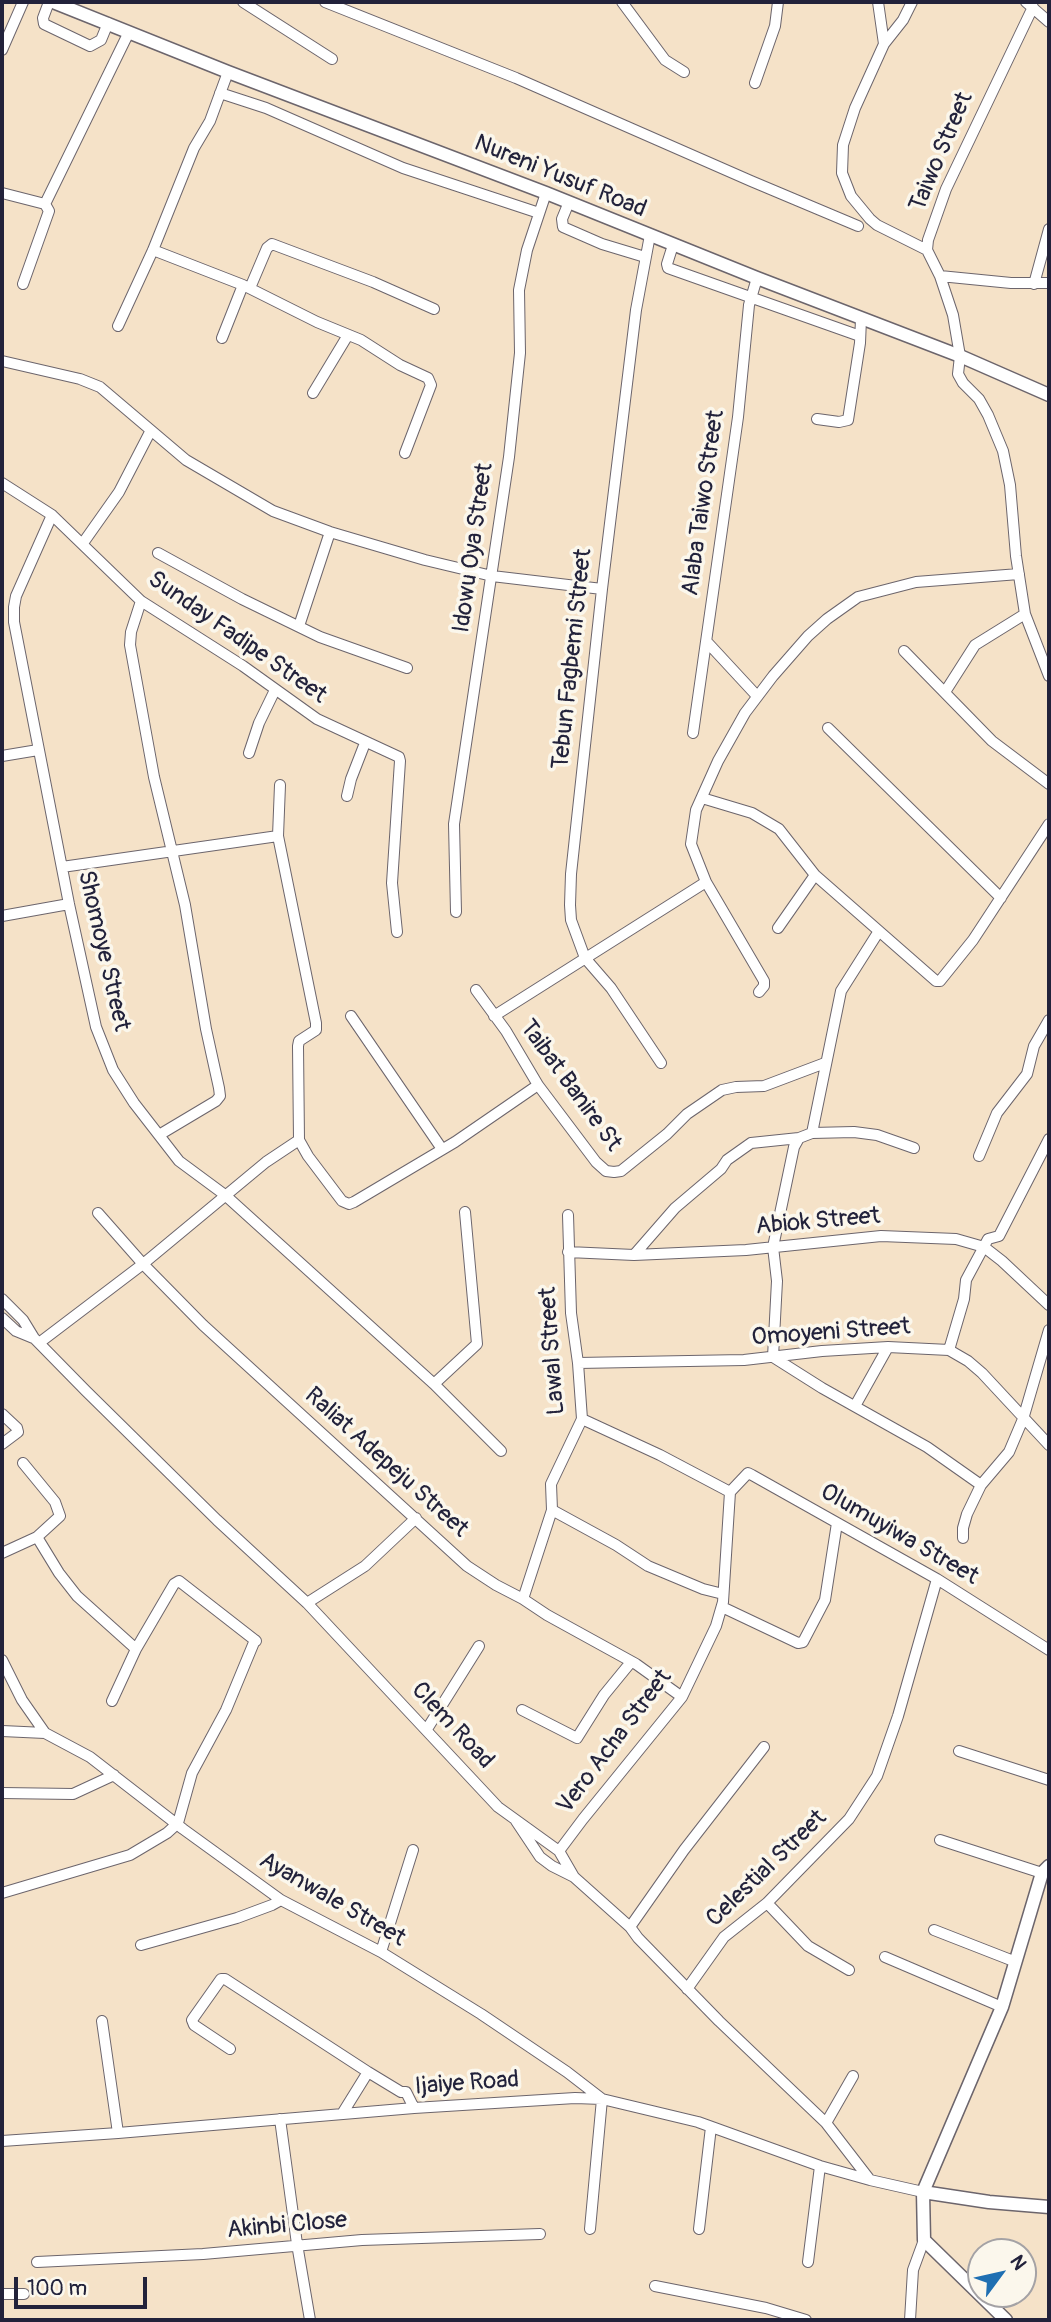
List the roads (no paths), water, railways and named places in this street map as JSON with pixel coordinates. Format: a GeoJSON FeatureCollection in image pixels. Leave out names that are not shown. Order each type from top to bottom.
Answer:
{"type":"FeatureCollection","features":[{"type":"Feature","properties":{"kind":"street"},"geometry":{"type":"LineString","coordinates":[[2,50],[23,2]]}},
{"type":"Feature","properties":{"kind":"street"},"geometry":{"type":"LineString","coordinates":[[51,2],[43,18],[44,24],[90,46],[102,40],[108,23]]}},
{"type":"Feature","properties":{"kind":"street","name":"Nureni Yusuf Road"},"geometry":{"type":"LineString","coordinates":[[51,2],[569,202],[960,356],[1049,395]]}},
{"type":"Feature","properties":{"kind":"street"},"geometry":{"type":"LineString","coordinates":[[243,2],[332,59]]}},
{"type":"Feature","properties":{"kind":"street"},"geometry":{"type":"LineString","coordinates":[[325,2],[504,73],[858,226]]}},
{"type":"Feature","properties":{"kind":"street"},"geometry":{"type":"LineString","coordinates":[[622,2],[665,60],[684,72]]}},
{"type":"Feature","properties":{"kind":"street"},"geometry":{"type":"LineString","coordinates":[[755,83],[775,26],[778,2]]}},
{"type":"Feature","properties":{"kind":"street"},"geometry":{"type":"LineString","coordinates":[[878,2],[884,44]]}},
{"type":"Feature","properties":{"kind":"street"},"geometry":{"type":"LineString","coordinates":[[912,2],[903,20],[884,44],[855,108],[843,145],[842,173],[851,196],[870,219],[927,250]]}},
{"type":"Feature","properties":{"kind":"street"},"geometry":{"type":"LineString","coordinates":[[1030,4],[1049,22]]}},
{"type":"Feature","properties":{"kind":"street","name":"Taiwo Street"},"geometry":{"type":"LineString","coordinates":[[1030,4],[946,189],[927,250],[940,276],[953,315],[960,356],[958,374],[979,399],[1003,451],[1010,485],[1025,614],[1049,676]]}},
{"type":"Feature","properties":{"kind":"street"},"geometry":{"type":"LineString","coordinates":[[45,204],[129,32]]}},
{"type":"Feature","properties":{"kind":"street"},"geometry":{"type":"LineString","coordinates":[[118,326],[153,250],[194,148],[210,121],[228,72]]}},
{"type":"Feature","properties":{"kind":"street"},"geometry":{"type":"LineString","coordinates":[[220,93],[266,108],[403,168],[539,214]]}},
{"type":"Feature","properties":{"kind":"street"},"geometry":{"type":"LineString","coordinates":[[2,193],[48,207],[48,215],[23,284]]}},
{"type":"Feature","properties":{"kind":"street","name":"Idowu Oya Street"},"geometry":{"type":"LineString","coordinates":[[456,912],[454,824],[509,457],[519,366],[519,290],[527,250],[546,193]]}},
{"type":"Feature","properties":{"kind":"street"},"geometry":{"type":"LineString","coordinates":[[569,202],[562,219],[563,227],[602,244],[645,257]]}},
{"type":"Feature","properties":{"kind":"street"},"geometry":{"type":"LineString","coordinates":[[1034,284],[1049,229]]}},
{"type":"Feature","properties":{"kind":"street","name":"Tebun Fagbemi Street"},"geometry":{"type":"LineString","coordinates":[[650,235],[636,310],[602,589],[571,874],[571,920],[585,958],[611,988],[661,1063]]}},
{"type":"Feature","properties":{"kind":"street"},"geometry":{"type":"LineString","coordinates":[[222,338],[267,248],[272,244],[373,282],[434,309]]}},
{"type":"Feature","properties":{"kind":"street"},"geometry":{"type":"LineString","coordinates":[[673,244],[668,268],[860,336]]}},
{"type":"Feature","properties":{"kind":"street"},"geometry":{"type":"LineString","coordinates":[[153,250],[247,287],[317,322],[361,340],[400,365],[428,377],[431,385],[405,453]]}},
{"type":"Feature","properties":{"kind":"street"},"geometry":{"type":"LineString","coordinates":[[940,276],[1049,283]]}},
{"type":"Feature","properties":{"kind":"street","name":"Alaba Taiwo Street"},"geometry":{"type":"LineString","coordinates":[[693,733],[738,418],[750,298],[757,278]]}},
{"type":"Feature","properties":{"kind":"street"},"geometry":{"type":"LineString","coordinates":[[817,419],[839,422],[848,420],[861,319]]}},
{"type":"Feature","properties":{"kind":"street"},"geometry":{"type":"LineString","coordinates":[[313,393],[348,335]]}},
{"type":"Feature","properties":{"kind":"street"},"geometry":{"type":"LineString","coordinates":[[2,361],[100,387],[186,460],[264,506],[330,532],[425,560],[492,576],[602,589]]}},
{"type":"Feature","properties":{"kind":"street"},"geometry":{"type":"LineString","coordinates":[[83,543],[119,492],[150,432]]}},
{"type":"Feature","properties":{"kind":"street","name":"Sunday Fadipe Street"},"geometry":{"type":"LineString","coordinates":[[2,483],[52,515],[141,601],[243,666],[317,719],[365,743],[396,754],[400,761],[392,883],[397,932]]}},
{"type":"Feature","properties":{"kind":"street","name":"Shomoye Street"},"geometry":{"type":"LineString","coordinates":[[52,515],[16,596],[14,607],[38,750],[69,904],[102,1045],[113,1070],[134,1103],[180,1161],[225,1195],[434,1384],[501,1451]]}},
{"type":"Feature","properties":{"kind":"street"},"geometry":{"type":"LineString","coordinates":[[299,626],[330,532]]}},
{"type":"Feature","properties":{"kind":"street"},"geometry":{"type":"LineString","coordinates":[[158,553],[242,600],[320,637],[407,668]]}},
{"type":"Feature","properties":{"kind":"street"},"geometry":{"type":"LineString","coordinates":[[759,992],[764,981],[706,881],[691,844],[696,810],[722,752],[757,696],[807,636],[858,597],[916,582],[1019,574]]}},
{"type":"Feature","properties":{"kind":"street"},"geometry":{"type":"LineString","coordinates":[[141,601],[131,632],[130,645],[153,776],[185,905],[220,1096],[159,1135]]}},
{"type":"Feature","properties":{"kind":"street"},"geometry":{"type":"LineString","coordinates":[[945,692],[975,645],[1025,614]]}},
{"type":"Feature","properties":{"kind":"street"},"geometry":{"type":"LineString","coordinates":[[707,642],[757,696]]}},
{"type":"Feature","properties":{"kind":"street"},"geometry":{"type":"LineString","coordinates":[[904,651],[992,741],[1049,784]]}},
{"type":"Feature","properties":{"kind":"street"},"geometry":{"type":"LineString","coordinates":[[249,753],[259,723],[275,691]]}},
{"type":"Feature","properties":{"kind":"street"},"geometry":{"type":"LineString","coordinates":[[828,728],[1000,898]]}},
{"type":"Feature","properties":{"kind":"street"},"geometry":{"type":"LineString","coordinates":[[347,796],[365,743]]}},
{"type":"Feature","properties":{"kind":"street"},"geometry":{"type":"LineString","coordinates":[[2,756],[38,750]]}},
{"type":"Feature","properties":{"kind":"street"},"geometry":{"type":"LineString","coordinates":[[280,785],[278,836],[316,1023],[316,1030],[299,1041],[298,1046],[299,1140],[327,1184],[342,1201],[349,1204],[442,1149],[538,1085]]}},
{"type":"Feature","properties":{"kind":"street"},"geometry":{"type":"LineString","coordinates":[[702,799],[752,813],[779,829],[815,875],[940,982],[973,940],[1049,824]]}},
{"type":"Feature","properties":{"kind":"street"},"geometry":{"type":"LineString","coordinates":[[62,867],[278,836]]}},
{"type":"Feature","properties":{"kind":"street"},"geometry":{"type":"LineString","coordinates":[[778,928],[815,875]]}},
{"type":"Feature","properties":{"kind":"street"},"geometry":{"type":"LineString","coordinates":[[494,1016],[706,881]]}},
{"type":"Feature","properties":{"kind":"street"},"geometry":{"type":"LineString","coordinates":[[2,916],[69,904]]}},
{"type":"Feature","properties":{"kind":"street"},"geometry":{"type":"LineString","coordinates":[[812,1133],[841,991],[879,931]]}},
{"type":"Feature","properties":{"kind":"street","name":"Taibat Banire St"},"geometry":{"type":"LineString","coordinates":[[476,990],[538,1085],[596,1162],[606,1171],[621,1171],[687,1114],[722,1090],[764,1086],[825,1063]]}},
{"type":"Feature","properties":{"kind":"street"},"geometry":{"type":"LineString","coordinates":[[351,1016],[442,1149]]}},
{"type":"Feature","properties":{"kind":"street"},"geometry":{"type":"LineString","coordinates":[[979,1156],[997,1113],[1027,1074],[1034,1046],[1049,1020]]}},
{"type":"Feature","properties":{"kind":"street"},"geometry":{"type":"LineString","coordinates":[[634,1255],[675,1208],[721,1169],[727,1160],[751,1143],[799,1138],[812,1133],[854,1132],[877,1135],[914,1148]]}},
{"type":"Feature","properties":{"kind":"street"},"geometry":{"type":"LineString","coordinates":[[799,1138],[794,1147],[773,1247],[776,1281],[773,1357],[927,1447],[981,1485]]}},
{"type":"Feature","properties":{"kind":"street"},"geometry":{"type":"LineString","coordinates":[[1049,1139],[999,1236],[988,1239],[966,1280],[964,1299],[949,1350],[982,1373],[1049,1445]]}},
{"type":"Feature","properties":{"kind":"street"},"geometry":{"type":"LineString","coordinates":[[2,1318],[16,1331],[37,1340],[143,1264],[266,1161],[299,1140]]}},
{"type":"Feature","properties":{"kind":"street"},"geometry":{"type":"LineString","coordinates":[[434,1384],[477,1344],[465,1212]]}},
{"type":"Feature","properties":{"kind":"street","name":"Raliat Adepeju Street"},"geometry":{"type":"LineString","coordinates":[[98,1213],[203,1325],[467,1566],[496,1586],[631,1662],[682,1697]]}},
{"type":"Feature","properties":{"kind":"street","name":"Lawal Street"},"geometry":{"type":"LineString","coordinates":[[523,1599],[552,1510],[551,1484],[582,1419],[571,1313],[568,1215]]}},
{"type":"Feature","properties":{"kind":"street","name":"Abiok Street"},"geometry":{"type":"LineString","coordinates":[[568,1252],[634,1255],[773,1247],[881,1236],[956,1239],[984,1247],[1049,1305]]}},
{"type":"Feature","properties":{"kind":"street","name":"Clem Road"},"geometry":{"type":"LineString","coordinates":[[2,1299],[23,1320],[37,1340],[208,1511],[307,1603],[498,1807],[559,1851],[574,1877],[630,1927],[687,1989],[826,2123],[870,2180]]}},
{"type":"Feature","properties":{"kind":"street"},"geometry":{"type":"LineString","coordinates":[[963,1538],[967,1514],[981,1485],[1009,1452],[1023,1419],[1049,1330]]}},
{"type":"Feature","properties":{"kind":"street"},"geometry":{"type":"LineString","coordinates":[[855,1406],[888,1347]]}},
{"type":"Feature","properties":{"kind":"street","name":"Omoyeni Street"},"geometry":{"type":"LineString","coordinates":[[578,1363],[744,1360],[888,1347],[949,1350]]}},
{"type":"Feature","properties":{"kind":"street"},"geometry":{"type":"LineString","coordinates":[[2,1414],[18,1432],[2,1444]]}},
{"type":"Feature","properties":{"kind":"street"},"geometry":{"type":"LineString","coordinates":[[582,1419],[730,1492]]}},
{"type":"Feature","properties":{"kind":"street"},"geometry":{"type":"LineString","coordinates":[[2,1553],[37,1537],[60,1516],[55,1502],[23,1463]]}},
{"type":"Feature","properties":{"kind":"street","name":"Olumuyiwa Street"},"geometry":{"type":"LineString","coordinates":[[730,1492],[748,1473],[937,1579],[1049,1650]]}},
{"type":"Feature","properties":{"kind":"street","name":"Vero Acha Street"},"geometry":{"type":"LineString","coordinates":[[559,1851],[682,1697],[716,1626],[722,1607],[730,1492]]}},
{"type":"Feature","properties":{"kind":"street"},"geometry":{"type":"LineString","coordinates":[[552,1510],[648,1566],[703,1589],[723,1594]]}},
{"type":"Feature","properties":{"kind":"street"},"geometry":{"type":"LineString","coordinates":[[307,1603],[365,1566],[416,1518]]}},
{"type":"Feature","properties":{"kind":"street"},"geometry":{"type":"LineString","coordinates":[[722,1607],[799,1643],[803,1642],[825,1600],[837,1523]]}},
{"type":"Feature","properties":{"kind":"street"},"geometry":{"type":"LineString","coordinates":[[37,1537],[77,1596],[136,1649]]}},
{"type":"Feature","properties":{"kind":"street","name":"Celestial Street"},"geometry":{"type":"LineString","coordinates":[[687,1989],[724,1937],[767,1903],[849,1819],[877,1776],[898,1716],[937,1579]]}},
{"type":"Feature","properties":{"kind":"street"},"geometry":{"type":"LineString","coordinates":[[2,1893],[130,1855],[158,1839],[178,1823],[192,1773],[226,1710],[256,1641],[179,1581],[174,1584],[136,1649],[111,1702]]}},
{"type":"Feature","properties":{"kind":"street"},"geometry":{"type":"LineString","coordinates":[[427,1729],[479,1647]]}},
{"type":"Feature","properties":{"kind":"street","name":"Ayanwale Street"},"geometry":{"type":"LineString","coordinates":[[2,1660],[22,1700],[45,1733],[83,1753],[281,1900],[381,1952],[491,2021],[602,2099]]}},
{"type":"Feature","properties":{"kind":"street"},"geometry":{"type":"LineString","coordinates":[[522,1710],[577,1738],[604,1695],[631,1662]]}},
{"type":"Feature","properties":{"kind":"street"},"geometry":{"type":"LineString","coordinates":[[2,1731],[45,1733]]}},
{"type":"Feature","properties":{"kind":"street"},"geometry":{"type":"LineString","coordinates":[[630,1927],[684,1850],[764,1747]]}},
{"type":"Feature","properties":{"kind":"street"},"geometry":{"type":"LineString","coordinates":[[958,1751],[1049,1780]]}},
{"type":"Feature","properties":{"kind":"street"},"geometry":{"type":"LineString","coordinates":[[2,1793],[72,1794],[114,1775]]}},
{"type":"Feature","properties":{"kind":"street"},"geometry":{"type":"LineString","coordinates":[[514,1818],[540,1857],[574,1877]]}},
{"type":"Feature","properties":{"kind":"street"},"geometry":{"type":"LineString","coordinates":[[910,2320],[913,2270],[924,2240],[923,2192],[1002,2007],[1045,1869],[940,1840]]}},
{"type":"Feature","properties":{"kind":"street"},"geometry":{"type":"LineString","coordinates":[[381,1952],[413,1850]]}},
{"type":"Feature","properties":{"kind":"street"},"geometry":{"type":"LineString","coordinates":[[141,1945],[237,1918],[281,1900]]}},
{"type":"Feature","properties":{"kind":"street"},"geometry":{"type":"LineString","coordinates":[[767,1903],[808,1947],[849,1970]]}},
{"type":"Feature","properties":{"kind":"street"},"geometry":{"type":"LineString","coordinates":[[934,1930],[1016,1962]]}},
{"type":"Feature","properties":{"kind":"street"},"geometry":{"type":"LineString","coordinates":[[886,1957],[1002,2007]]}},
{"type":"Feature","properties":{"kind":"street"},"geometry":{"type":"LineString","coordinates":[[230,2049],[194,2025],[192,2020],[221,1979],[225,1979],[401,2092],[407,2092],[414,2108]]}},
{"type":"Feature","properties":{"kind":"street"},"geometry":{"type":"LineString","coordinates":[[103,2021],[118,2133]]}},
{"type":"Feature","properties":{"kind":"street"},"geometry":{"type":"LineString","coordinates":[[342,2114],[368,2071]]}},
{"type":"Feature","properties":{"kind":"street"},"geometry":{"type":"LineString","coordinates":[[826,2123],[853,2076]]}},
{"type":"Feature","properties":{"kind":"street","name":"Ijaiye Road"},"geometry":{"type":"LineString","coordinates":[[2,2141],[414,2108],[575,2098],[602,2099],[711,2127],[820,2166],[923,2192]]}},
{"type":"Feature","properties":{"kind":"street"},"geometry":{"type":"LineString","coordinates":[[590,2229],[602,2099]]}},
{"type":"Feature","properties":{"kind":"street"},"geometry":{"type":"LineString","coordinates":[[280,2119],[310,2320]]}},
{"type":"Feature","properties":{"kind":"street"},"geometry":{"type":"LineString","coordinates":[[699,2229],[711,2127]]}},
{"type":"Feature","properties":{"kind":"street"},"geometry":{"type":"LineString","coordinates":[[808,2262],[820,2166]]}},
{"type":"Feature","properties":{"kind":"street"},"geometry":{"type":"LineString","coordinates":[[923,2192],[989,2202],[1049,2207]]}},
{"type":"Feature","properties":{"kind":"street","name":"Akinbi Close"},"geometry":{"type":"LineString","coordinates":[[37,2262],[203,2254],[297,2244],[540,2234]]}},
{"type":"Feature","properties":{"kind":"street"},"geometry":{"type":"LineString","coordinates":[[924,2240],[1006,2320]]}},
{"type":"Feature","properties":{"kind":"street"},"geometry":{"type":"LineString","coordinates":[[655,2286],[766,2308],[806,2320]]}},
{"type":"Feature","properties":{"kind":"street"},"geometry":{"type":"LineString","coordinates":[[2,2294],[24,2294]]}}]}
